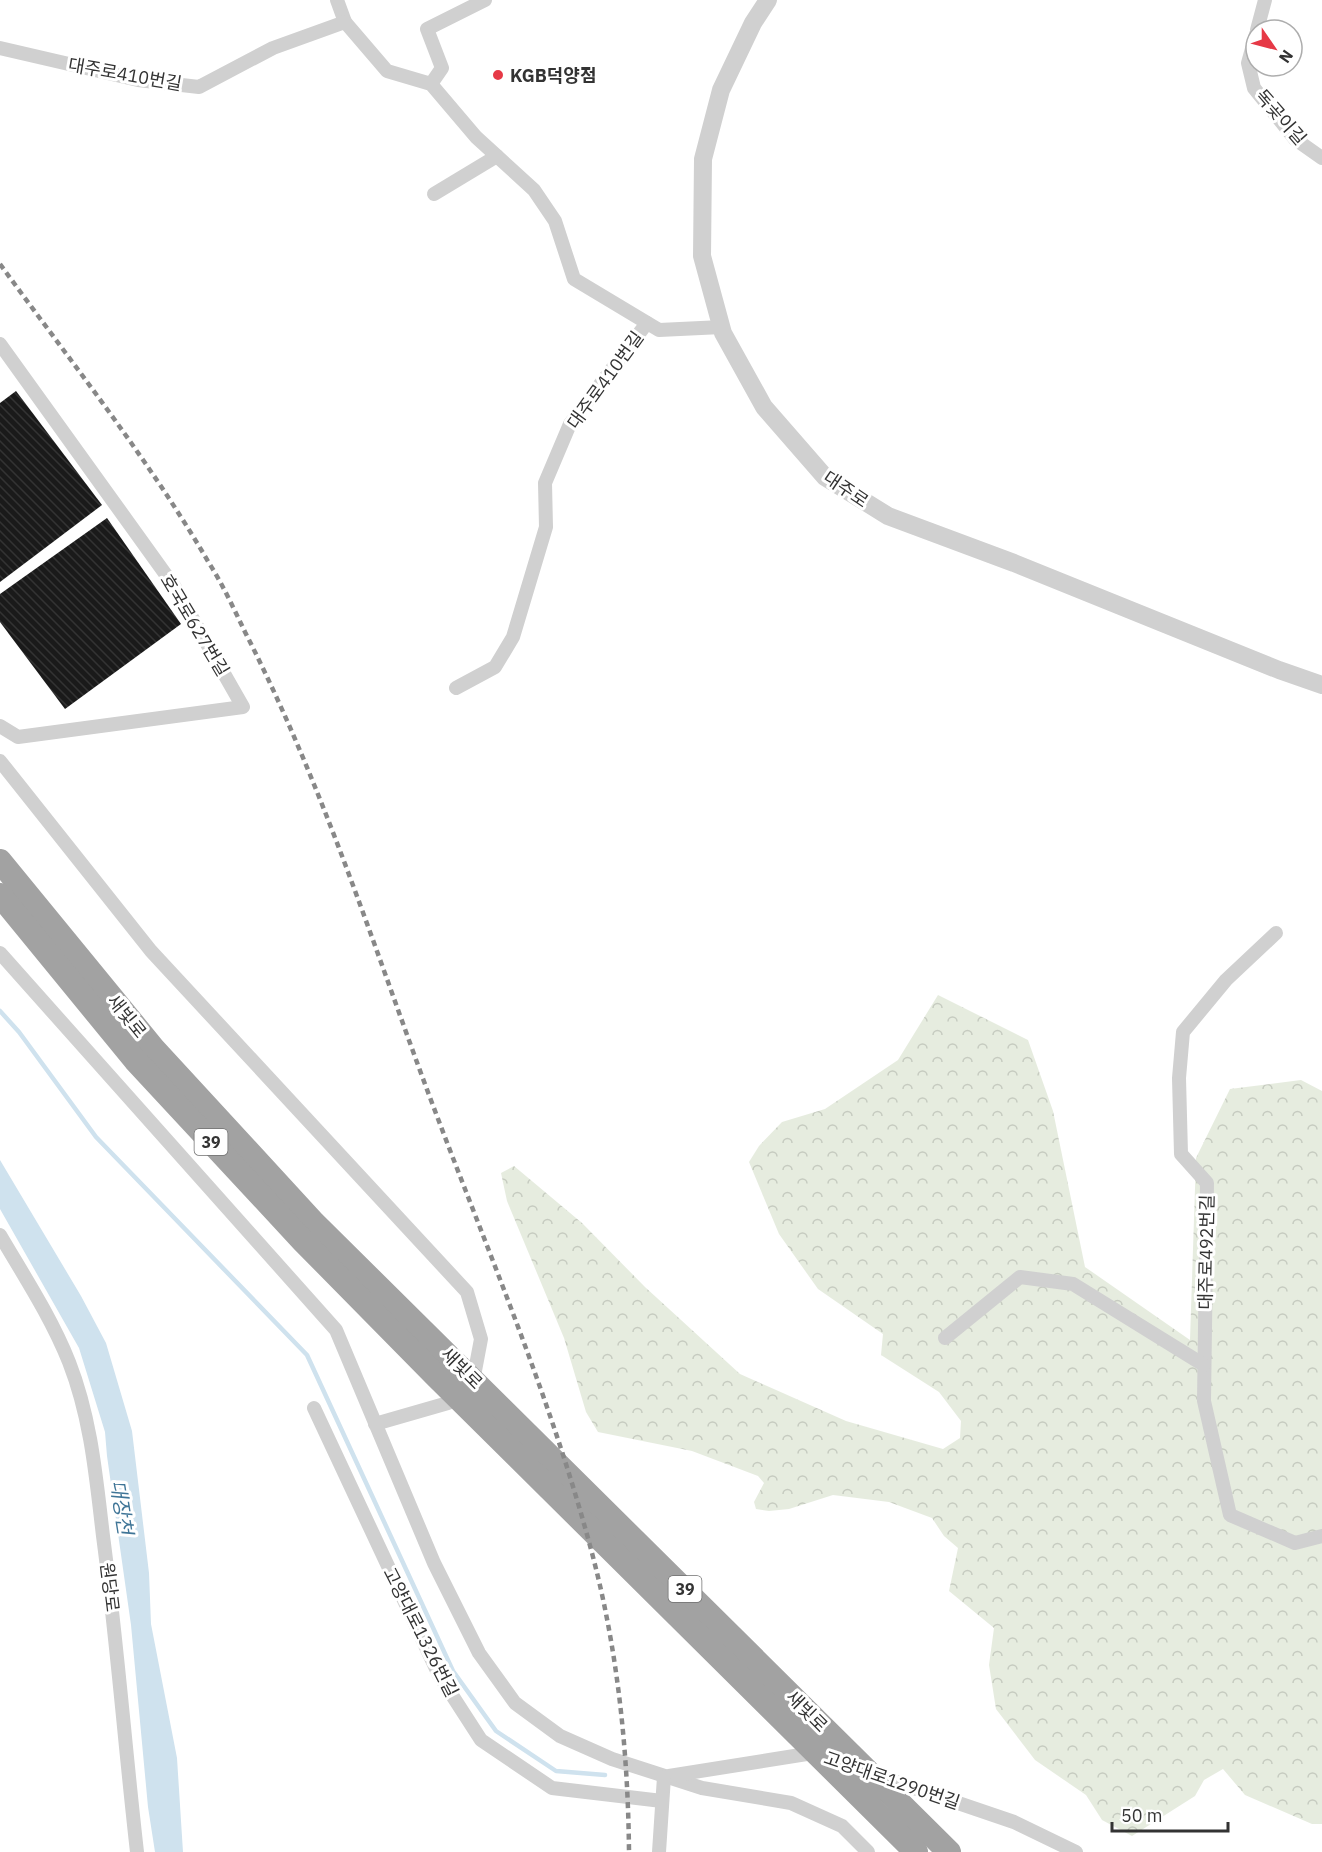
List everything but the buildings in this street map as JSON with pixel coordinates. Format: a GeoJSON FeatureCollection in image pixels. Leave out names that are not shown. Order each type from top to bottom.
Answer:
{"type":"FeatureCollection","features":[{"type":"Feature","properties":{"kind":"highway","name":"새빛로"},"geometry":{"type":"LineString","coordinates":[[0,861],[153,1048],[314,1223],[421,1326],[949,1852]]}},
{"type":"Feature","properties":{"kind":"highway","name":"새빛로"},"geometry":{"type":"LineString","coordinates":[[0,895],[135,1060],[303,1241],[916,1852]]}},
{"type":"Feature","properties":{"kind":"street"},"geometry":{"type":"LineString","coordinates":[[337,0],[345,22],[387,71],[430,84],[442,68],[427,29],[485,0]]}},
{"type":"Feature","properties":{"kind":"street","name":"대주로"},"geometry":{"type":"LineString","coordinates":[[768,0],[753,23],[721,90],[703,159],[702,256],[722,327],[764,407],[825,477],[888,516],[1014,563],[1279,670],[1322,685]]}},
{"type":"Feature","properties":{"kind":"street"},"geometry":{"type":"LineString","coordinates":[[1260,18],[1265,0]]}},
{"type":"Feature","properties":{"kind":"street","name":"대주로410번길"},"geometry":{"type":"LineString","coordinates":[[0,48],[138,80],[199,87],[273,48],[345,22]]}},
{"type":"Feature","properties":{"kind":"street","name":"독곶이길"},"geometry":{"type":"LineString","coordinates":[[1252,78],[1254,88],[1295,140],[1322,158]]}},
{"type":"Feature","properties":{"kind":"street","name":"대주로410번길"},"geometry":{"type":"LineString","coordinates":[[430,84],[476,137],[534,190],[555,221],[574,279],[659,330],[722,327]]}},
{"type":"Feature","properties":{"kind":"street"},"geometry":{"type":"LineString","coordinates":[[434,194],[497,156]]}},
{"type":"Feature","properties":{"kind":"street","name":"대주로410번길"},"geometry":{"type":"LineString","coordinates":[[456,688],[495,667],[513,637],[546,526],[545,483],[570,424],[647,323]]}},
{"type":"Feature","properties":{"kind":"street","name":"호국로627번길"},"geometry":{"type":"LineString","coordinates":[[0,344],[174,586],[243,707],[18,737],[0,726]]}},
{"type":"Feature","properties":{"kind":"street"},"geometry":{"type":"LineString","coordinates":[[0,760],[151,951],[467,1292],[481,1339],[474,1376],[448,1403],[375,1424]]}},
{"type":"Feature","properties":{"kind":"street","name":"대주로492번길"},"geometry":{"type":"LineString","coordinates":[[1276,933],[1226,981],[1183,1032],[1179,1078],[1180,1154],[1207,1184],[1204,1401],[1230,1515],[1294,1543],[1322,1536]]}},
{"type":"Feature","properties":{"kind":"street"},"geometry":{"type":"LineString","coordinates":[[0,953],[336,1330],[434,1563],[479,1653],[515,1703],[560,1736],[612,1759],[702,1788],[791,1803],[842,1826],[868,1852]]}},
{"type":"Feature","properties":{"kind":"street","name":"원당로"},"geometry":{"type":"LineString","coordinates":[[0,1234],[43,1307],[69,1363],[90,1429],[114,1617],[126,1759],[137,1852]]}},
{"type":"Feature","properties":{"kind":"street"},"geometry":{"type":"LineString","coordinates":[[945,1338],[1020,1277],[1073,1284],[1204,1365]]}},
{"type":"Feature","properties":{"kind":"street","name":"고양대로1326번길"},"geometry":{"type":"LineString","coordinates":[[314,1408],[439,1675],[481,1740],[552,1788],[662,1801]]}},
{"type":"Feature","properties":{"kind":"street","name":"고양대로1290번길"},"geometry":{"type":"LineString","coordinates":[[664,1777],[813,1753],[1014,1822],[1076,1852]]}},
{"type":"Feature","properties":{"kind":"street"},"geometry":{"type":"LineString","coordinates":[[659,1852],[664,1777]]}},
{"type":"Feature","properties":{"kind":"green space"},"geometry":{"type":"Polygon","coordinates":[[[938,995],[1028,1040],[1053,1111],[1085,1267],[1190,1340],[1196,1158],[1230,1089],[1301,1080],[1322,1091],[1322,1824],[1312,1824],[1245,1795],[1223,1769],[1204,1780],[1195,1796],[1132,1836],[1102,1820],[1086,1795],[1035,1760],[996,1709],[989,1665],[994,1628],[949,1591],[958,1548],[944,1536],[932,1518],[889,1502],[833,1495],[789,1509],[769,1511],[756,1509],[754,1502],[764,1483],[758,1476],[692,1451],[598,1432],[586,1412],[564,1338],[507,1201],[501,1173],[514,1166],[582,1223],[645,1287],[740,1374],[846,1421],[943,1449],[960,1438],[961,1421],[939,1392],[881,1355],[883,1334],[818,1289],[779,1234],[749,1162],[759,1146],[782,1122],[825,1109],[898,1060],[938,995]]]}},
{"type":"Feature","properties":{"kind":"water","name":"대장천"},"geometry":{"type":"Polygon","coordinates":[[[0,1160],[81,1296],[106,1343],[132,1431],[149,1573],[151,1624],[177,1758],[183,1852],[155,1852],[148,1807],[131,1625],[105,1432],[79,1348],[0,1209],[0,1160]]]}},
{"type":"Feature","properties":{"kind":"waterway"},"geometry":{"type":"LineString","coordinates":[[0,1011],[19,1032],[96,1137],[307,1355],[453,1671],[496,1731],[556,1771],[605,1775]]}},
{"type":"Feature","properties":{"kind":"railway"},"geometry":{"type":"LineString","coordinates":[[0,264],[135,448],[214,571],[271,686],[319,796],[422,1076],[511,1308],[572,1483],[599,1580],[614,1657],[623,1735],[629,1852]]}},
{"type":"Feature","properties":{"kind":"place","name":"KGB덕양점"},"geometry":{"type":"Point","coordinates":[498,75]}}]}
